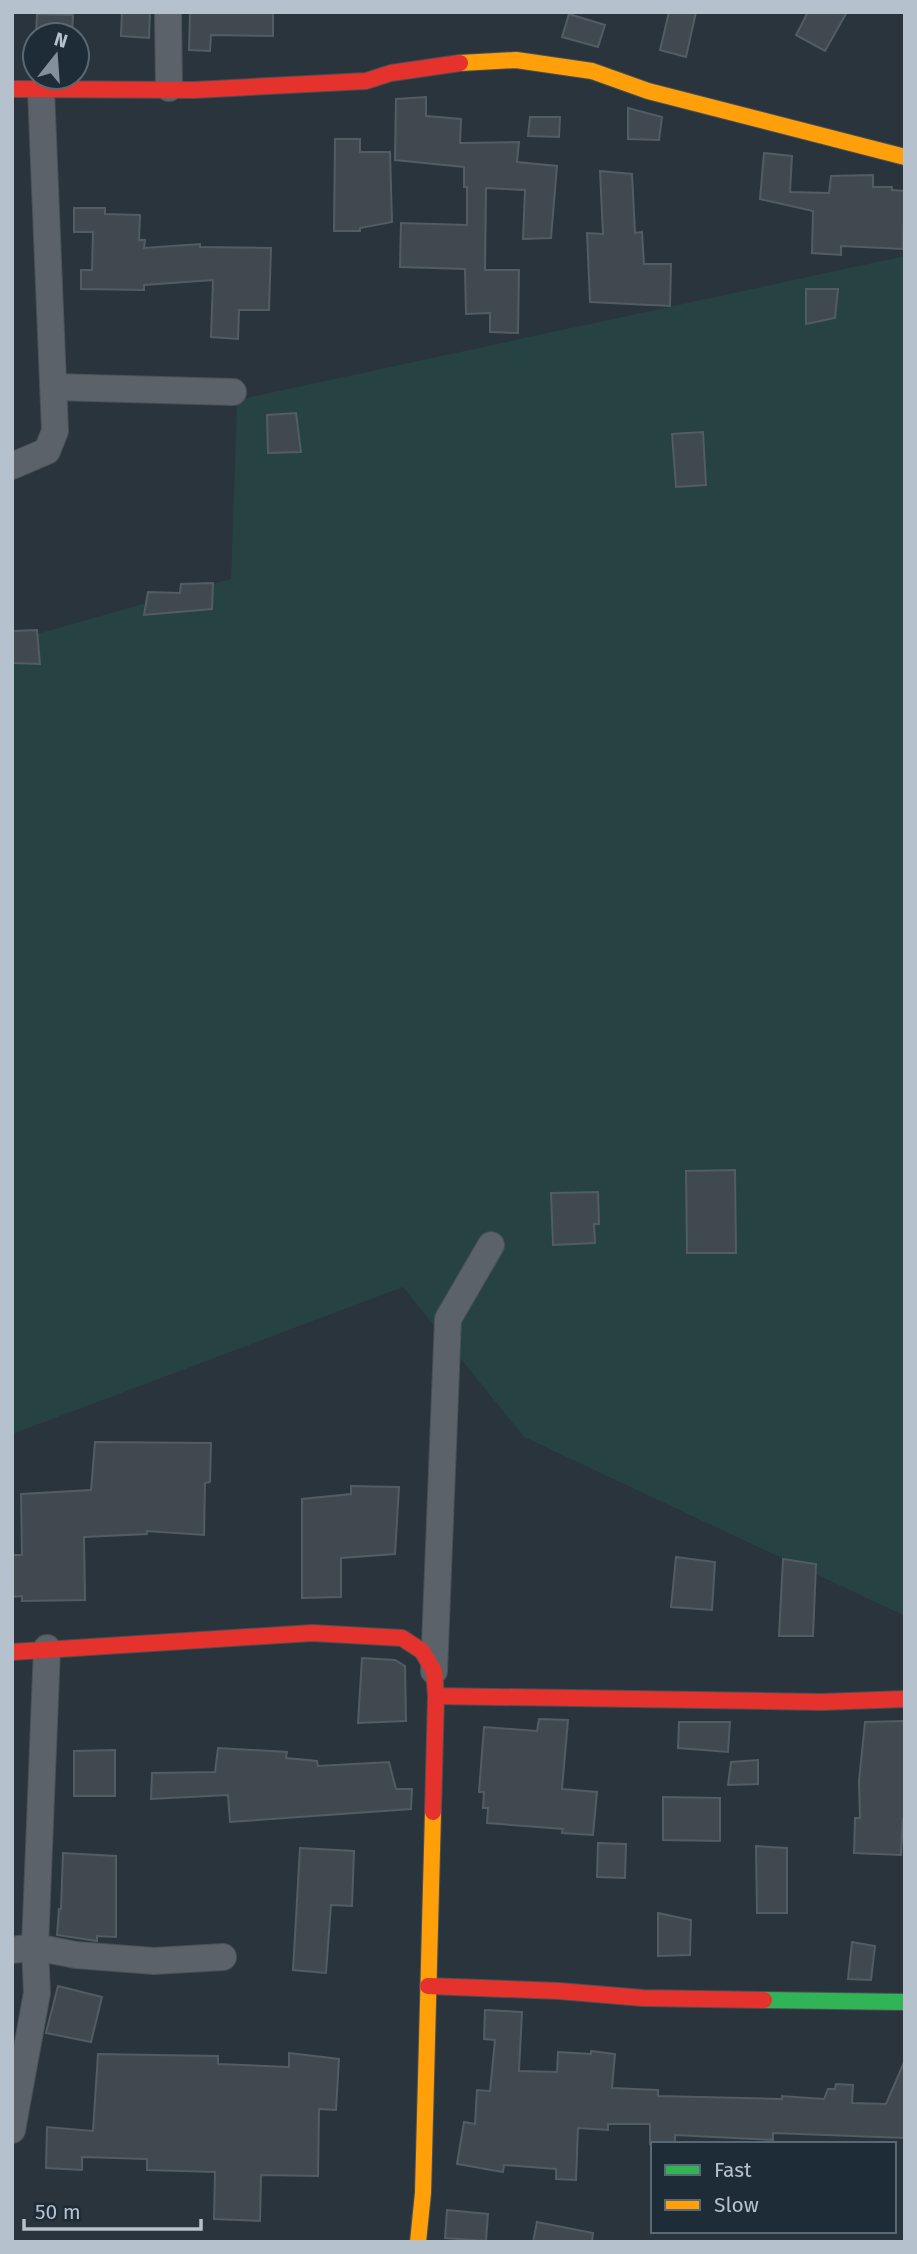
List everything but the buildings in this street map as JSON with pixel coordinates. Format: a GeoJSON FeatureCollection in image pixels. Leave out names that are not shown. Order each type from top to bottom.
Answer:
{"type":"FeatureCollection","features":[{"type":"Feature","properties":{"kind":"street"},"geometry":{"type":"LineString","coordinates":[[168,12],[169,88]]}},
{"type":"Feature","properties":{"kind":"street"},"geometry":{"type":"LineString","coordinates":[[91,91],[226,89],[366,81],[391,73],[444,64],[516,60],[592,71],[659,94],[905,157]]}},
{"type":"Feature","properties":{"kind":"street"},"geometry":{"type":"LineString","coordinates":[[12,466],[47,451],[55,431],[41,91]]}},
{"type":"Feature","properties":{"kind":"street"},"geometry":{"type":"LineString","coordinates":[[54,387],[233,392]]}},
{"type":"Feature","properties":{"kind":"street"},"geometry":{"type":"LineString","coordinates":[[418,2242],[424,2193],[435,1684],[447,1319],[491,1245]]}},
{"type":"Feature","properties":{"kind":"street"},"geometry":{"type":"LineString","coordinates":[[12,1652],[312,1633],[402,1638],[422,1651],[435,1684]]}},
{"type":"Feature","properties":{"kind":"street"},"geometry":{"type":"LineString","coordinates":[[12,2130],[37,1993],[24,1949],[47,1648]]}},
{"type":"Feature","properties":{"kind":"street"},"geometry":{"type":"LineString","coordinates":[[435,1684],[822,1702],[905,1699]]}},
{"type":"Feature","properties":{"kind":"street"},"geometry":{"type":"LineString","coordinates":[[24,1949],[154,1961],[223,1958]]}},
{"type":"Feature","properties":{"kind":"street"},"geometry":{"type":"LineString","coordinates":[[428,1986],[559,1991],[643,1998],[905,2002]]}},
{"type":"Feature","properties":{"kind":"green space"},"geometry":{"type":"Polygon","coordinates":[[[905,256],[905,1616],[524,1437],[403,1287],[12,1434],[12,641],[231,579],[237,400],[905,256]]]}},
{"type":"Feature","properties":{"kind":"traffic: fast"},"geometry":{"type":"LineString","coordinates":[[764,2000],[905,2002]]}},
{"type":"Feature","properties":{"kind":"traffic: slow"},"geometry":{"type":"LineString","coordinates":[[460,63],[516,60],[592,71],[648,91],[905,157]]}},
{"type":"Feature","properties":{"kind":"traffic: slow"},"geometry":{"type":"LineString","coordinates":[[418,2242],[423,2193],[433,1812]]}},
{"type":"Feature","properties":{"kind":"traffic: jam"},"geometry":{"type":"LineString","coordinates":[[12,89],[194,90],[366,81],[391,73],[460,63]]}},
{"type":"Feature","properties":{"kind":"traffic: jam"},"geometry":{"type":"LineString","coordinates":[[12,1652],[312,1633],[402,1638],[422,1651],[434,1671],[436,1696],[433,1812]]}},
{"type":"Feature","properties":{"kind":"traffic: jam"},"geometry":{"type":"LineString","coordinates":[[436,1696],[822,1702],[905,1699]]}},
{"type":"Feature","properties":{"kind":"traffic: jam"},"geometry":{"type":"LineString","coordinates":[[428,1986],[559,1991],[643,1998],[764,2000]]}}]}
